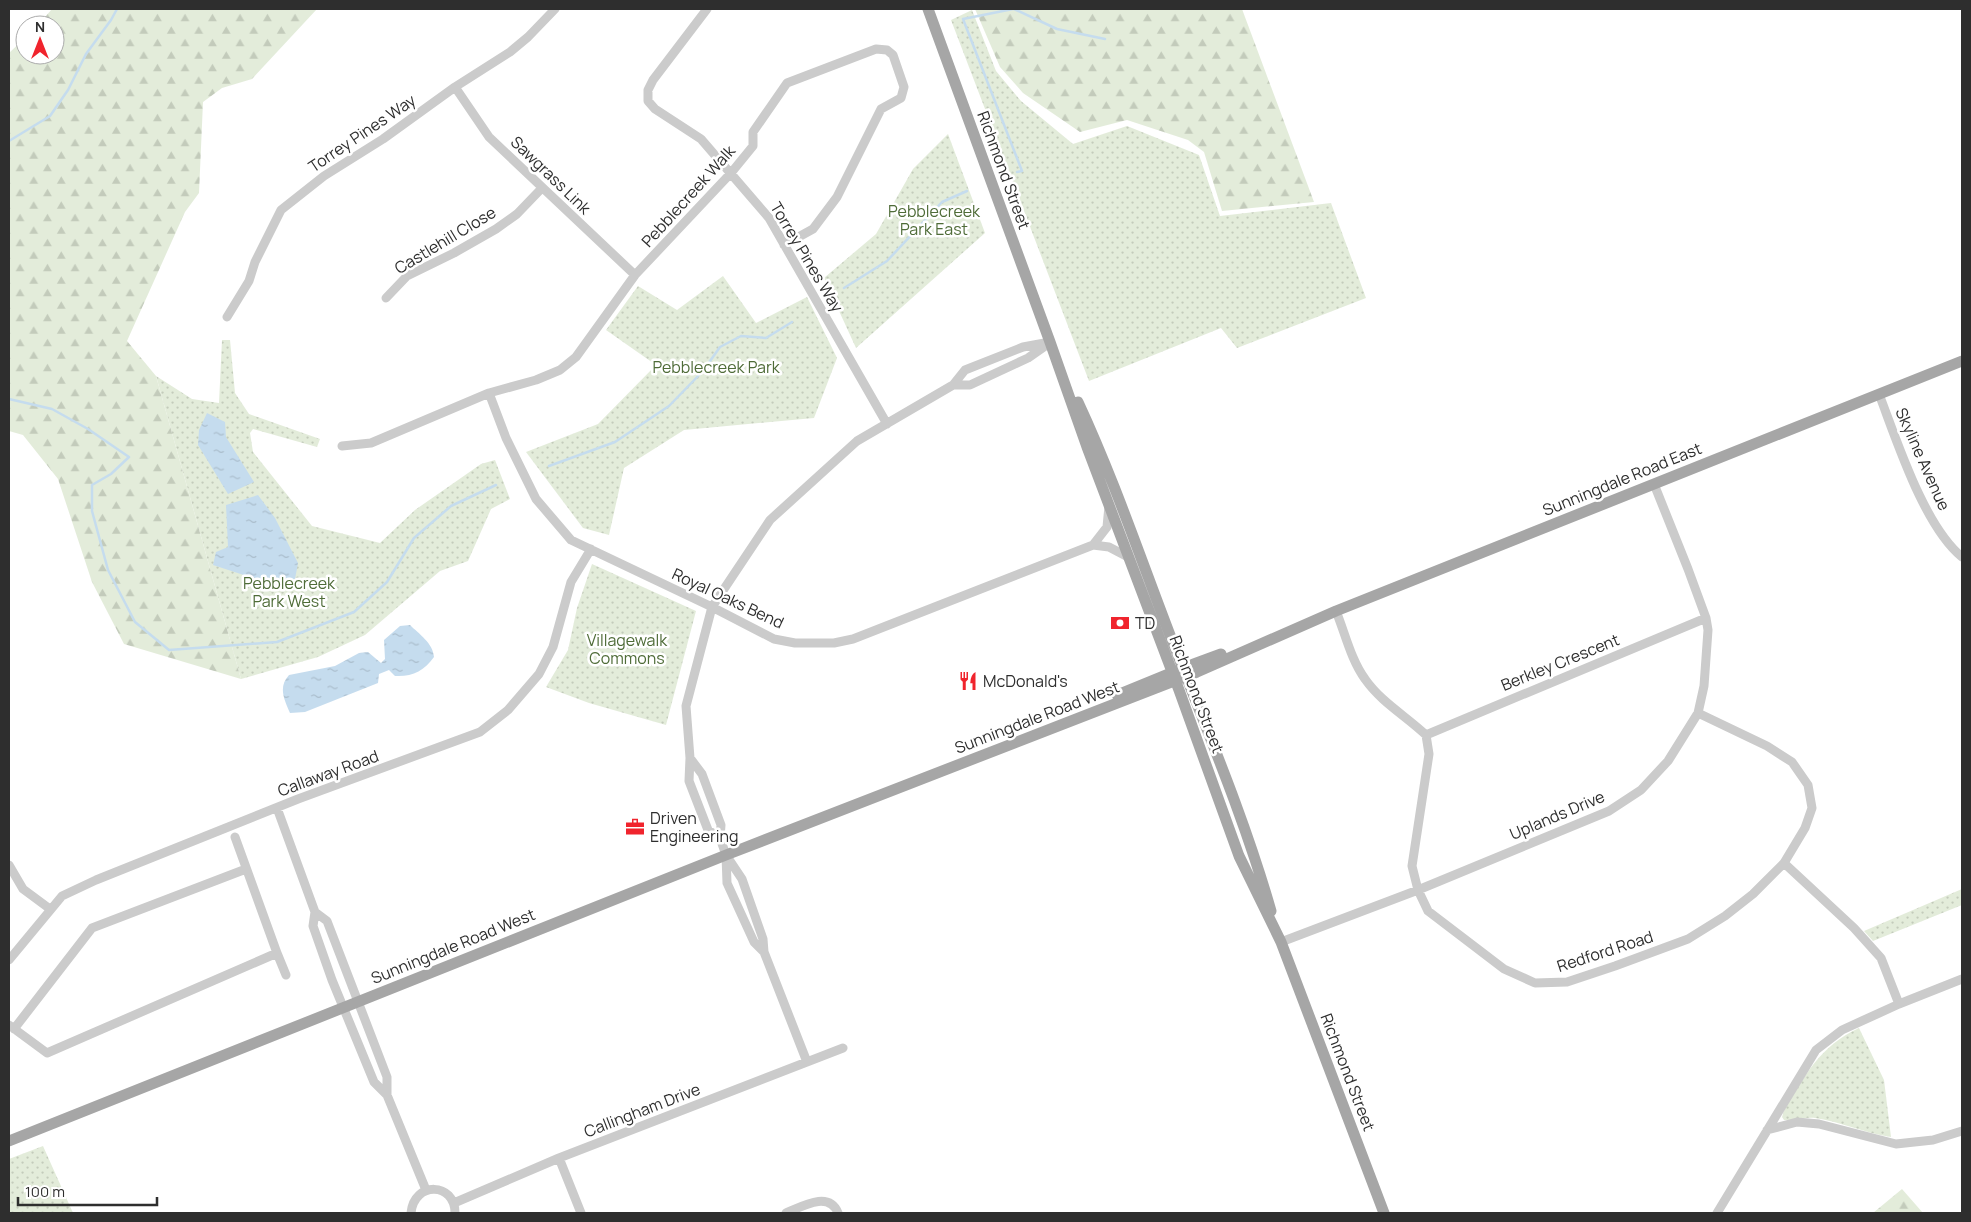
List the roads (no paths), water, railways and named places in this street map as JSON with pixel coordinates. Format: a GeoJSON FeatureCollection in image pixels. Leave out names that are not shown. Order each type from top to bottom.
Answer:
{"type":"FeatureCollection","features":[{"type":"Feature","properties":{"kind":"main road","name":"Richmond Street"},"geometry":{"type":"LineString","coordinates":[[928,9],[1108,506],[1239,856],[1281,942]]}},
{"type":"Feature","properties":{"kind":"main road","name":"Richmond Street"},"geometry":{"type":"LineString","coordinates":[[1050,342],[1098,445],[1254,851],[1281,942],[1384,1213]]}},
{"type":"Feature","properties":{"kind":"main road","name":"Sunningdale Road East"},"geometry":{"type":"LineString","coordinates":[[1173,676],[1962,361]]}},
{"type":"Feature","properties":{"kind":"main road","name":"Sunningdale Road West"},"geometry":{"type":"LineString","coordinates":[[9,1141],[911,783],[1173,676]]}},
{"type":"Feature","properties":{"kind":"street","name":"Torrey Pines Way"},"geometry":{"type":"LineString","coordinates":[[227,317],[249,281],[255,262],[281,210],[324,176],[383,139],[455,87],[510,52],[528,37],[555,9]]}},
{"type":"Feature","properties":{"kind":"street","name":"Torrey Pines Way"},"geometry":{"type":"LineString","coordinates":[[707,9],[653,80],[648,90],[648,101],[655,109],[701,139],[769,218],[887,424]]}},
{"type":"Feature","properties":{"kind":"street","name":"Pebblecreek Walk"},"geometry":{"type":"LineString","coordinates":[[342,446],[371,443],[489,393],[536,380],[560,370],[576,357],[635,275],[732,173],[753,146],[753,132],[786,83],[876,49],[887,50],[893,55],[904,87],[900,98],[881,109],[837,197],[813,229],[784,245]]}},
{"type":"Feature","properties":{"kind":"street","name":"Sawgrass Link"},"geometry":{"type":"LineString","coordinates":[[455,87],[489,137],[635,275]]}},
{"type":"Feature","properties":{"kind":"street","name":"Castlehill Close"},"geometry":{"type":"LineString","coordinates":[[386,298],[407,276],[454,253],[496,229],[516,214],[542,188]]}},
{"type":"Feature","properties":{"kind":"street"},"geometry":{"type":"LineString","coordinates":[[953,385],[970,385],[1028,358],[1050,342]]}},
{"type":"Feature","properties":{"kind":"street"},"geometry":{"type":"LineString","coordinates":[[720,838],[708,830],[689,781],[690,758],[686,706],[712,606],[770,520],[857,441],[953,385],[964,370],[1023,348],[1050,342]]}},
{"type":"Feature","properties":{"kind":"street","name":"Royal Oaks Bend"},"geometry":{"type":"LineString","coordinates":[[489,393],[506,438],[536,499],[571,540],[712,606],[774,639],[795,642],[834,643],[853,639],[1094,545]]}},
{"type":"Feature","properties":{"kind":"street","name":"Skyline Avenue"},"geometry":{"type":"LineString","coordinates":[[1879,394],[1914,483],[1930,516],[1954,551],[1962,557]]}},
{"type":"Feature","properties":{"kind":"street","name":"Uplands Drive"},"geometry":{"type":"LineString","coordinates":[[1281,942],[1418,890],[1609,811],[1641,790],[1668,760],[1698,713],[1704,686],[1708,630],[1706,618],[1654,484]]}},
{"type":"Feature","properties":{"kind":"street"},"geometry":{"type":"LineString","coordinates":[[1108,506],[1107,527],[1094,545],[1109,547],[1128,557]]}},
{"type":"Feature","properties":{"kind":"street","name":"Callaway Road"},"geometry":{"type":"LineString","coordinates":[[9,960],[50,908],[62,896],[96,880],[277,808],[480,732],[508,710],[539,674],[553,646],[572,582],[591,549]]}},
{"type":"Feature","properties":{"kind":"street"},"geometry":{"type":"LineString","coordinates":[[1336,611],[1365,679],[1383,700],[1426,735]]}},
{"type":"Feature","properties":{"kind":"street","name":"Berkley Crescent"},"geometry":{"type":"LineString","coordinates":[[1426,735],[1706,618]]}},
{"type":"Feature","properties":{"kind":"street","name":"Redford Road"},"geometry":{"type":"LineString","coordinates":[[1426,735],[1429,754],[1412,866],[1418,890],[1428,912],[1504,969],[1535,983],[1567,982],[1688,939],[1725,916],[1753,894],[1784,863],[1805,828],[1812,808],[1808,785],[1792,762],[1767,746],[1698,713]]}},
{"type":"Feature","properties":{"kind":"street"},"geometry":{"type":"LineString","coordinates":[[690,758],[702,774],[721,825],[720,838],[726,855],[742,879],[763,939],[764,952],[807,1062]]}},
{"type":"Feature","properties":{"kind":"street"},"geometry":{"type":"LineString","coordinates":[[277,808],[315,912],[313,926],[343,1009],[374,1082],[387,1095]]}},
{"type":"Feature","properties":{"kind":"street"},"geometry":{"type":"LineString","coordinates":[[235,838],[286,975]]}},
{"type":"Feature","properties":{"kind":"street"},"geometry":{"type":"LineString","coordinates":[[726,855],[727,883],[754,942],[764,952]]}},
{"type":"Feature","properties":{"kind":"street"},"geometry":{"type":"LineString","coordinates":[[1784,863],[1854,928],[1880,958],[1899,1004]]}},
{"type":"Feature","properties":{"kind":"street"},"geometry":{"type":"LineString","coordinates":[[9,865],[23,889],[50,908]]}},
{"type":"Feature","properties":{"kind":"street"},"geometry":{"type":"LineString","coordinates":[[246,870],[92,928],[11,1027],[47,1053],[277,953]]}},
{"type":"Feature","properties":{"kind":"street"},"geometry":{"type":"LineString","coordinates":[[315,912],[327,921],[387,1077],[387,1095],[426,1190]]}},
{"type":"Feature","properties":{"kind":"street"},"geometry":{"type":"LineString","coordinates":[[1716,1213],[1816,1050],[1842,1030],[1899,1004],[1962,979]]}},
{"type":"Feature","properties":{"kind":"street","name":"Callingham Drive"},"geometry":{"type":"LineString","coordinates":[[454,1203],[559,1158],[843,1048]]}},
{"type":"Feature","properties":{"kind":"street"},"geometry":{"type":"LineString","coordinates":[[1766,1130],[1797,1122],[1818,1124],[1896,1144],[1933,1140],[1962,1131]]}},
{"type":"Feature","properties":{"kind":"street"},"geometry":{"type":"LineString","coordinates":[[559,1158],[581,1213]]}},
{"type":"Feature","properties":{"kind":"street"},"geometry":{"type":"LineString","coordinates":[[411,1213],[414,1199],[426,1190],[434,1189],[442,1191],[449,1196],[454,1203],[455,1213]]}},
{"type":"Feature","properties":{"kind":"street"},"geometry":{"type":"LineString","coordinates":[[786,1213],[813,1201],[827,1202],[838,1213]]}},
{"type":"Feature","properties":{"kind":"water"},"geometry":{"type":"Polygon","coordinates":[[[207,413],[225,422],[226,437],[254,482],[228,494],[198,445],[199,430],[207,413]]]}},
{"type":"Feature","properties":{"kind":"water"},"geometry":{"type":"Polygon","coordinates":[[[258,495],[275,518],[298,563],[295,579],[274,585],[213,565],[216,552],[228,547],[226,505],[258,495]]]}},
{"type":"Feature","properties":{"kind":"water"},"geometry":{"type":"Polygon","coordinates":[[[410,625],[425,639],[433,652],[434,657],[422,669],[412,674],[401,676],[395,676],[389,670],[379,674],[378,683],[305,712],[290,713],[283,693],[284,684],[289,675],[335,666],[359,653],[368,652],[381,663],[385,659],[384,640],[400,626],[410,625]]]}},
{"type":"Feature","properties":{"kind":"waterway"},"geometry":{"type":"LineString","coordinates":[[9,141],[50,116],[68,90],[86,54],[117,9]]}},
{"type":"Feature","properties":{"kind":"waterway"},"geometry":{"type":"LineString","coordinates":[[1013,9],[963,19],[1022,171],[1017,172]]}},
{"type":"Feature","properties":{"kind":"waterway"},"geometry":{"type":"LineString","coordinates":[[1014,9],[1057,29],[1105,39]]}},
{"type":"Feature","properties":{"kind":"waterway"},"geometry":{"type":"LineString","coordinates":[[844,288],[887,261],[942,202],[967,191]]}},
{"type":"Feature","properties":{"kind":"waterway"},"geometry":{"type":"LineString","coordinates":[[549,466],[615,442],[669,406],[703,371],[720,347],[741,336],[766,338],[792,322]]}},
{"type":"Feature","properties":{"kind":"waterway"},"geometry":{"type":"LineString","coordinates":[[9,399],[52,409],[88,429],[129,457],[111,474],[92,485],[92,511],[108,570],[135,622],[169,650],[277,642],[354,612],[387,582],[414,538],[451,506],[496,485]]}},
{"type":"Feature","properties":{"kind":"place","name":"TD"},"geometry":{"type":"Point","coordinates":[1120,623]}},
{"type":"Feature","properties":{"kind":"place","name":"McDonald's"},"geometry":{"type":"Point","coordinates":[968,681]}},
{"type":"Feature","properties":{"kind":"place","name":"Driven Engineering"},"geometry":{"type":"Point","coordinates":[635,827]}},
{"type":"Feature","properties":{"kind":"park label","name":"Pebblecreek Park East"},"geometry":{"type":"Point","coordinates":[934,220]}},
{"type":"Feature","properties":{"kind":"park label","name":"Pebblecreek Park"},"geometry":{"type":"Point","coordinates":[716,367]}},
{"type":"Feature","properties":{"kind":"park label","name":"Pebblecreek Park West"},"geometry":{"type":"Point","coordinates":[289,592]}},
{"type":"Feature","properties":{"kind":"park label","name":"Villagewalk Commons"},"geometry":{"type":"Point","coordinates":[627,649]}}]}
